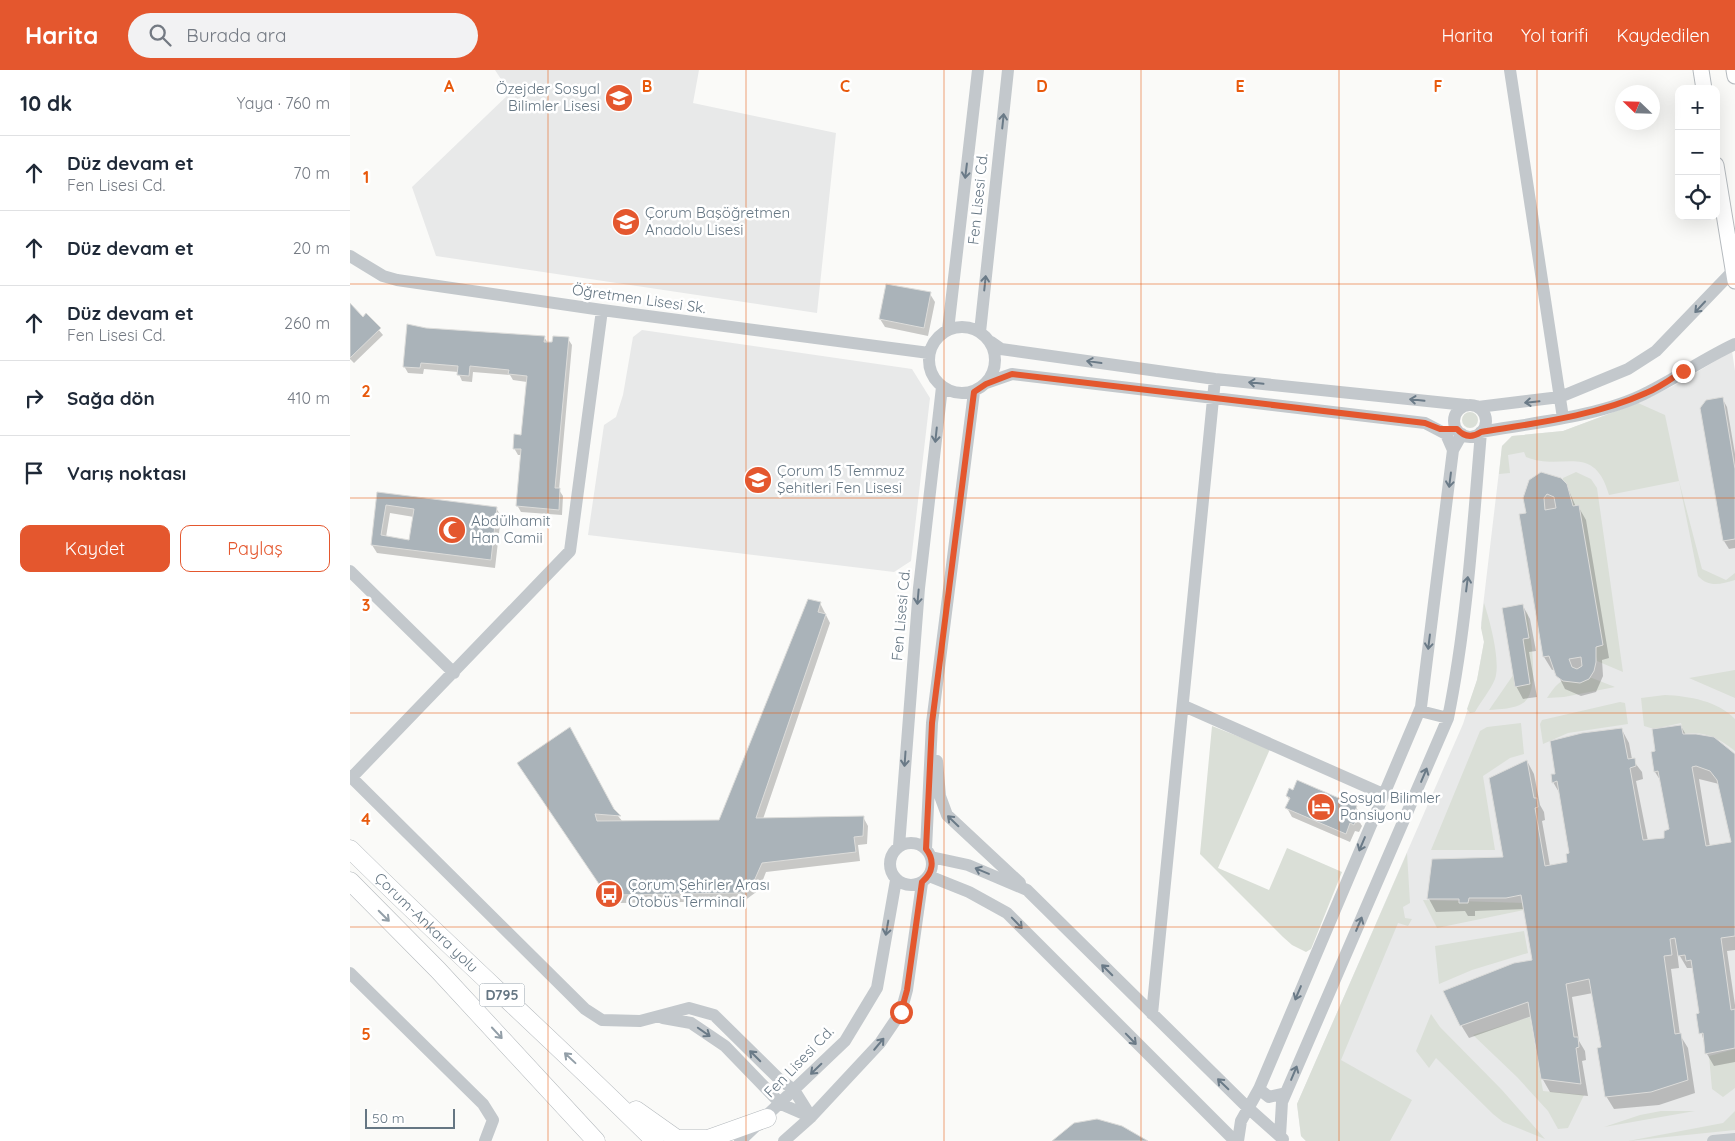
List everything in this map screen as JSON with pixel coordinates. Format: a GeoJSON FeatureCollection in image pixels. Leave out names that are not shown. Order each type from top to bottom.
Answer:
{"type":"FeatureCollection","features":[{"type":"Feature","properties":{"kind":"highway","name":"Çorum-Ankara yolu"},"geometry":{"type":"LineString","coordinates":[[350,849],[437,935],[590,1076],[655,1141]]}},
{"type":"Feature","properties":{"kind":"highway","name":"Çorum-Ankara yolu"},"geometry":{"type":"LineString","coordinates":[[350,882],[438,970],[596,1141]]}},
{"type":"Feature","properties":{"kind":"highway"},"geometry":{"type":"LineString","coordinates":[[590,1076],[677,1140],[708,1139],[767,1118]]}},
{"type":"Feature","properties":{"kind":"main road"},"geometry":{"type":"LineString","coordinates":[[1701,70],[1703,85]]}},
{"type":"Feature","properties":{"kind":"main road"},"geometry":{"type":"LineString","coordinates":[[1734,70],[1735,76]]}},
{"type":"Feature","properties":{"kind":"main road"},"geometry":{"type":"LineString","coordinates":[[1718,175],[1734,276]]}},
{"type":"Feature","properties":{"kind":"street","name":"Fen Lisesi Cd."},"geometry":{"type":"LineString","coordinates":[[948,330],[978,70]]}},
{"type":"Feature","properties":{"kind":"street","name":"Fen Lisesi Cd."},"geometry":{"type":"LineString","coordinates":[[980,332],[1008,70]]}},
{"type":"Feature","properties":{"kind":"street"},"geometry":{"type":"LineString","coordinates":[[1510,70],[1563,418]]}},
{"type":"Feature","properties":{"kind":"street","name":"Öğretmen Lisesi Sk."},"geometry":{"type":"LineString","coordinates":[[350,256],[383,276],[397,280],[602,310],[929,353]]}},
{"type":"Feature","properties":{"kind":"street"},"geometry":{"type":"LineString","coordinates":[[1734,276],[1656,351],[1628,369],[1560,397],[1472,406],[1215,378],[1001,350],[980,332],[964,326],[948,330],[937,338],[929,353],[929,363],[933,376],[942,387],[957,393],[974,392],[986,384],[1012,374],[1425,423],[1440,429],[1472,436],[1481,432],[1563,418],[1647,393],[1735,344]]}},
{"type":"Feature","properties":{"kind":"street"},"geometry":{"type":"LineString","coordinates":[[602,310],[570,551],[454,673],[351,776],[585,1009],[602,1020],[640,1021],[658,1018],[689,1008],[714,1015],[778,1078],[794,1090],[811,1117]]}},
{"type":"Feature","properties":{"kind":"street"},"geometry":{"type":"LineString","coordinates":[[986,384],[994,371],[996,356],[991,342]]}},
{"type":"Feature","properties":{"kind":"street"},"geometry":{"type":"LineString","coordinates":[[1152,1014],[1215,378]]}},
{"type":"Feature","properties":{"kind":"street","name":"Fen Lisesi Cd."},"geometry":{"type":"LineString","coordinates":[[899,846],[918,597],[942,387]]}},
{"type":"Feature","properties":{"kind":"street"},"geometry":{"type":"LineString","coordinates":[[784,1141],[811,1117],[880,1043],[901,1012],[907,990],[926,879],[932,863],[929,853],[932,723],[974,392]]}},
{"type":"Feature","properties":{"kind":"street"},"geometry":{"type":"LineString","coordinates":[[1237,1141],[1241,1122],[1259,1089],[1383,794],[1420,711],[1453,450],[1459,432],[1455,416],[1472,406]]}},
{"type":"Feature","properties":{"kind":"street"},"geometry":{"type":"LineString","coordinates":[[1282,1139],[1282,1102],[1448,718],[1459,656],[1481,432],[1486,422],[1485,417],[1472,406]]}},
{"type":"Feature","properties":{"kind":"street"},"geometry":{"type":"LineString","coordinates":[[1440,429],[1446,434],[1453,450]]}},
{"type":"Feature","properties":{"kind":"street"},"geometry":{"type":"LineString","coordinates":[[350,571],[454,673]]}},
{"type":"Feature","properties":{"kind":"street"},"geometry":{"type":"LineString","coordinates":[[1184,706],[1383,794]]}},
{"type":"Feature","properties":{"kind":"street"},"geometry":{"type":"LineString","coordinates":[[1420,711],[1448,718]]}},
{"type":"Feature","properties":{"kind":"street"},"geometry":{"type":"LineString","coordinates":[[932,723],[940,796],[947,815],[1027,890],[1247,1108],[1282,1139]]}},
{"type":"Feature","properties":{"kind":"street"},"geometry":{"type":"LineString","coordinates":[[1027,890],[968,865],[929,853],[913,843],[899,846],[889,862],[890,869],[896,880],[908,886],[926,879],[969,892],[1007,913],[1237,1141]]}},
{"type":"Feature","properties":{"kind":"street","name":"Fen Lisesi Cd."},"geometry":{"type":"LineString","coordinates":[[740,1141],[767,1118],[845,1041],[877,988],[896,880]]}},
{"type":"Feature","properties":{"kind":"street"},"geometry":{"type":"LineString","coordinates":[[350,972],[484,1104],[493,1120],[485,1141]]}},
{"type":"Feature","properties":{"kind":"street"},"geometry":{"type":"LineString","coordinates":[[658,1018],[691,1023],[726,1046],[781,1104],[811,1117]]}},
{"type":"Feature","properties":{"kind":"street"},"geometry":{"type":"LineString","coordinates":[[1259,1089],[1268,1097],[1286,1093]]}},
{"type":"Feature","properties":{"kind":"street"},"geometry":{"type":"LineString","coordinates":[[1713,1141],[1735,1139]]}},
{"type":"Feature","properties":{"kind":"shaded area","name":"Çorum Başöğretmen Anadolu Lisesi"},"geometry":{"type":"Polygon","coordinates":[[[495,70],[699,70],[693,103],[836,133],[817,313],[436,256],[412,187],[510,93],[495,70]]]}},
{"type":"Feature","properties":{"kind":"shaded area","name":"Çorum 15 Temmuz Şehitleri Fen Lisesi"},"geometry":{"type":"Polygon","coordinates":[[[642,330],[912,369],[930,398],[911,561],[894,572],[588,535],[604,425],[616,417],[623,395],[633,337],[642,330]]]}},
{"type":"Feature","properties":{"kind":"shaded area"},"geometry":{"type":"Polygon","coordinates":[[[1732,351],[1735,371],[1735,1141],[1306,1141],[1301,1136],[1297,1104],[1463,724],[1477,680],[1484,642],[1481,623],[1502,446],[1512,436],[1563,431],[1638,403],[1677,384],[1732,351]]]}},
{"type":"Feature","properties":{"kind":"shaded area"},"geometry":{"type":"Polygon","coordinates":[[[1638,403],[1665,415],[1679,481],[1609,495],[1603,478],[1595,468],[1586,463],[1575,461],[1539,461],[1526,457],[1524,452],[1508,455],[1510,473],[1499,474],[1502,446],[1512,436],[1563,431],[1638,403]]]}},
{"type":"Feature","properties":{"kind":"shaded area"},"geometry":{"type":"Polygon","coordinates":[[[1470,412],[1476,414],[1478,420],[1476,426],[1470,428],[1464,426],[1462,420],[1464,414],[1470,412]]]}},
{"type":"Feature","properties":{"kind":"shaded area"},"geometry":{"type":"Polygon","coordinates":[[[1576,472],[1591,479],[1597,488],[1623,672],[1597,661],[1562,486],[1563,478],[1576,472]]]}},
{"type":"Feature","properties":{"kind":"shaded area"},"geometry":{"type":"Polygon","coordinates":[[[1679,481],[1702,569],[1726,580],[1735,573],[1735,580],[1711,584],[1698,576],[1679,481]]]}},
{"type":"Feature","properties":{"kind":"shaded area"},"geometry":{"type":"Polygon","coordinates":[[[1484,603],[1494,641],[1497,662],[1496,672],[1495,679],[1488,692],[1475,712],[1470,713],[1467,709],[1477,680],[1484,642],[1481,628],[1484,603]]]}},
{"type":"Feature","properties":{"kind":"shaded area"},"geometry":{"type":"Polygon","coordinates":[[[1527,610],[1533,660],[1532,686],[1529,696],[1523,703],[1516,706],[1489,710],[1518,668],[1527,610]]]}},
{"type":"Feature","properties":{"kind":"shaded area"},"geometry":{"type":"Polygon","coordinates":[[[1735,670],[1735,698],[1689,678],[1735,670]]]}},
{"type":"Feature","properties":{"kind":"shaded area"},"geometry":{"type":"Polygon","coordinates":[[[1575,676],[1592,678],[1615,687],[1564,697],[1547,698],[1558,684],[1565,679],[1575,676]]]}},
{"type":"Feature","properties":{"kind":"shaded area"},"geometry":{"type":"Polygon","coordinates":[[[1665,695],[1703,701],[1728,713],[1735,719],[1735,751],[1711,736],[1692,733],[1684,734],[1681,723],[1654,729],[1644,726],[1641,698],[1665,695]]]}},
{"type":"Feature","properties":{"kind":"shaded area"},"geometry":{"type":"Polygon","coordinates":[[[1620,702],[1625,703],[1628,724],[1568,733],[1543,744],[1540,724],[1542,720],[1620,702]]]}},
{"type":"Feature","properties":{"kind":"shaded area"},"geometry":{"type":"Polygon","coordinates":[[[1521,723],[1524,754],[1510,758],[1483,776],[1495,850],[1431,850],[1480,731],[1487,727],[1521,723]]]}},
{"type":"Feature","properties":{"kind":"shaded area"},"geometry":{"type":"Polygon","coordinates":[[[1212,726],[1270,749],[1218,868],[1269,890],[1287,848],[1342,872],[1311,949],[1306,952],[1292,945],[1283,937],[1200,854],[1212,726]]]}},
{"type":"Feature","properties":{"kind":"shaded area"},"geometry":{"type":"Polygon","coordinates":[[[1407,853],[1410,903],[1403,907],[1405,918],[1412,919],[1408,926],[1398,923],[1341,1060],[1412,1100],[1390,1141],[1306,1141],[1301,1136],[1297,1104],[1407,853]]]}},
{"type":"Feature","properties":{"kind":"shaded area"},"geometry":{"type":"Polygon","coordinates":[[[1423,900],[1526,903],[1524,910],[1437,928],[1423,900]]]}},
{"type":"Feature","properties":{"kind":"shaded area"},"geometry":{"type":"Polygon","coordinates":[[[1524,931],[1528,953],[1472,970],[1439,984],[1435,946],[1524,931]]]}},
{"type":"Feature","properties":{"kind":"shaded area"},"geometry":{"type":"Polygon","coordinates":[[[1431,1014],[1440,1027],[1502,1090],[1545,1139],[1503,1122],[1436,1058],[1429,1068],[1416,1051],[1431,1014]]]}},
{"type":"Feature","properties":{"kind":"shaded area"},"geometry":{"type":"Polygon","coordinates":[[[1530,1017],[1543,1091],[1584,1095],[1568,1128],[1558,1129],[1548,1111],[1517,1077],[1473,1035],[1530,1017]]]}},
{"type":"Feature","properties":{"kind":"shaded area"},"geometry":{"type":"Polygon","coordinates":[[[1735,1049],[1735,1088],[1723,1097],[1712,1089],[1709,1056],[1735,1049]]]}},
{"type":"Feature","properties":{"kind":"shaded area"},"geometry":{"type":"Polygon","coordinates":[[[1661,1111],[1695,1111],[1604,1127],[1640,1115],[1661,1111]]]}},
{"type":"Feature","properties":{"kind":"shaded area"},"geometry":{"type":"Polygon","coordinates":[[[1735,1111],[1735,1130],[1628,1141],[1723,1123],[1735,1111]]]}},
{"type":"Feature","properties":{"kind":"building"},"geometry":{"type":"Polygon","coordinates":[[[886,284],[931,292],[924,328],[879,319],[886,284]]]}},
{"type":"Feature","properties":{"kind":"building"},"geometry":{"type":"Polygon","coordinates":[[[350,303],[363,317],[366,313],[381,328],[350,358],[350,303]]]}},
{"type":"Feature","properties":{"kind":"building"},"geometry":{"type":"Polygon","coordinates":[[[407,324],[426,328],[545,336],[544,342],[552,342],[553,336],[569,337],[555,488],[560,488],[559,510],[516,506],[521,449],[513,449],[514,434],[521,435],[527,376],[508,374],[509,370],[470,366],[469,376],[457,375],[458,366],[421,363],[420,368],[403,367],[407,324]]]}},
{"type":"Feature","properties":{"kind":"building"},"geometry":{"type":"Polygon","coordinates":[[[1723,397],[1735,469],[1735,539],[1723,541],[1700,408],[1706,400],[1723,397]]]}},
{"type":"Feature","properties":{"kind":"building"},"geometry":{"type":"Polygon","coordinates":[[[1541,472],[1561,478],[1567,484],[1573,506],[1579,505],[1603,645],[1596,647],[1594,671],[1589,679],[1580,683],[1563,681],[1556,676],[1549,656],[1543,657],[1519,514],[1526,513],[1523,498],[1529,480],[1541,472]],[[1547,494],[1544,498],[1545,510],[1556,508],[1554,497],[1547,494]],[[1581,657],[1569,659],[1572,667],[1577,669],[1582,666],[1581,657]]]}},
{"type":"Feature","properties":{"kind":"building","name":"Abdülhamit Han Camii"},"geometry":{"type":"Polygon","coordinates":[[[377,492],[497,507],[491,560],[371,545],[377,492]],[[386,505],[381,535],[409,540],[414,509],[386,505]]]}},
{"type":"Feature","properties":{"kind":"building"},"geometry":{"type":"Polygon","coordinates":[[[808,599],[821,602],[818,612],[826,614],[756,818],[864,816],[863,836],[854,837],[856,852],[762,863],[754,881],[739,893],[614,895],[599,884],[517,763],[570,727],[614,809],[621,816],[595,814],[597,821],[719,820],[808,599]]]}},
{"type":"Feature","properties":{"kind":"building"},"geometry":{"type":"Polygon","coordinates":[[[1523,604],[1529,638],[1523,639],[1530,684],[1515,687],[1502,608],[1523,604]]]}},
{"type":"Feature","properties":{"kind":"building"},"geometry":{"type":"Polygon","coordinates":[[[1681,725],[1683,734],[1714,737],[1735,754],[1735,936],[1721,938],[1731,1010],[1735,1009],[1735,1048],[1705,1054],[1703,1033],[1699,1034],[1696,1014],[1699,1013],[1691,960],[1686,961],[1685,955],[1678,956],[1675,938],[1670,939],[1672,955],[1664,956],[1675,1034],[1681,1033],[1688,1080],[1651,1092],[1605,1097],[1597,1048],[1601,1047],[1589,979],[1566,984],[1574,1037],[1578,1037],[1579,1047],[1576,1048],[1581,1084],[1541,1079],[1528,1002],[1460,1026],[1443,991],[1514,963],[1532,960],[1521,895],[1506,898],[1469,898],[1468,903],[1459,903],[1459,899],[1427,899],[1432,859],[1503,857],[1489,778],[1527,760],[1534,798],[1537,798],[1538,807],[1535,808],[1545,866],[1567,862],[1566,854],[1569,853],[1557,781],[1552,783],[1551,774],[1555,774],[1550,741],[1582,733],[1622,728],[1628,759],[1635,758],[1636,766],[1630,768],[1643,840],[1664,838],[1664,831],[1669,829],[1658,771],[1654,772],[1651,752],[1655,751],[1652,729],[1681,725]],[[1696,766],[1692,767],[1706,846],[1731,842],[1717,780],[1710,771],[1696,766]]]}},
{"type":"Feature","properties":{"kind":"building","name":"Sosyal Bilimler Pansiyonu"},"geometry":{"type":"Polygon","coordinates":[[[1297,780],[1357,806],[1354,814],[1358,816],[1354,825],[1350,823],[1346,834],[1285,808],[1290,798],[1286,796],[1289,788],[1293,790],[1297,780]]]}},
{"type":"Feature","properties":{"kind":"building"},"geometry":{"type":"Polygon","coordinates":[[[1097,1119],[1122,1126],[1148,1141],[1052,1141],[1074,1123],[1097,1119]]]}},
{"type":"Feature","properties":{"kind":"place","name":"Özejder Sosyal Bilimler Lisesi"},"geometry":{"type":"Point","coordinates":[619,98]}},
{"type":"Feature","properties":{"kind":"place","name":"Çorum Başöğretmen Anadolu Lisesi"},"geometry":{"type":"Point","coordinates":[626,222]}},
{"type":"Feature","properties":{"kind":"place","name":"Çorum 15 Temmuz Şehitleri Fen Lisesi"},"geometry":{"type":"Point","coordinates":[758,480]}},
{"type":"Feature","properties":{"kind":"place","name":"Abdülhamit Han Camii"},"geometry":{"type":"Point","coordinates":[452,530]}},
{"type":"Feature","properties":{"kind":"place","name":"Sosyal Bilimler Pansiyonu"},"geometry":{"type":"Point","coordinates":[1321,807]}},
{"type":"Feature","properties":{"kind":"place","name":"Çorum Şehirler Arası Otobüs Terminali"},"geometry":{"type":"Point","coordinates":[609,894]}},
{"type":"Feature","properties":{"kind":"route"},"geometry":{"type":"LineString","coordinates":[[901,1012],[907,990],[922,882],[926,880],[932,870],[931,857],[926,849],[932,723],[974,392],[986,384],[1012,374],[1425,423],[1440,429],[1457,429],[1462,434],[1472,436],[1481,432],[1563,418],[1617,404],[1647,393],[1683,371]]}}]}
